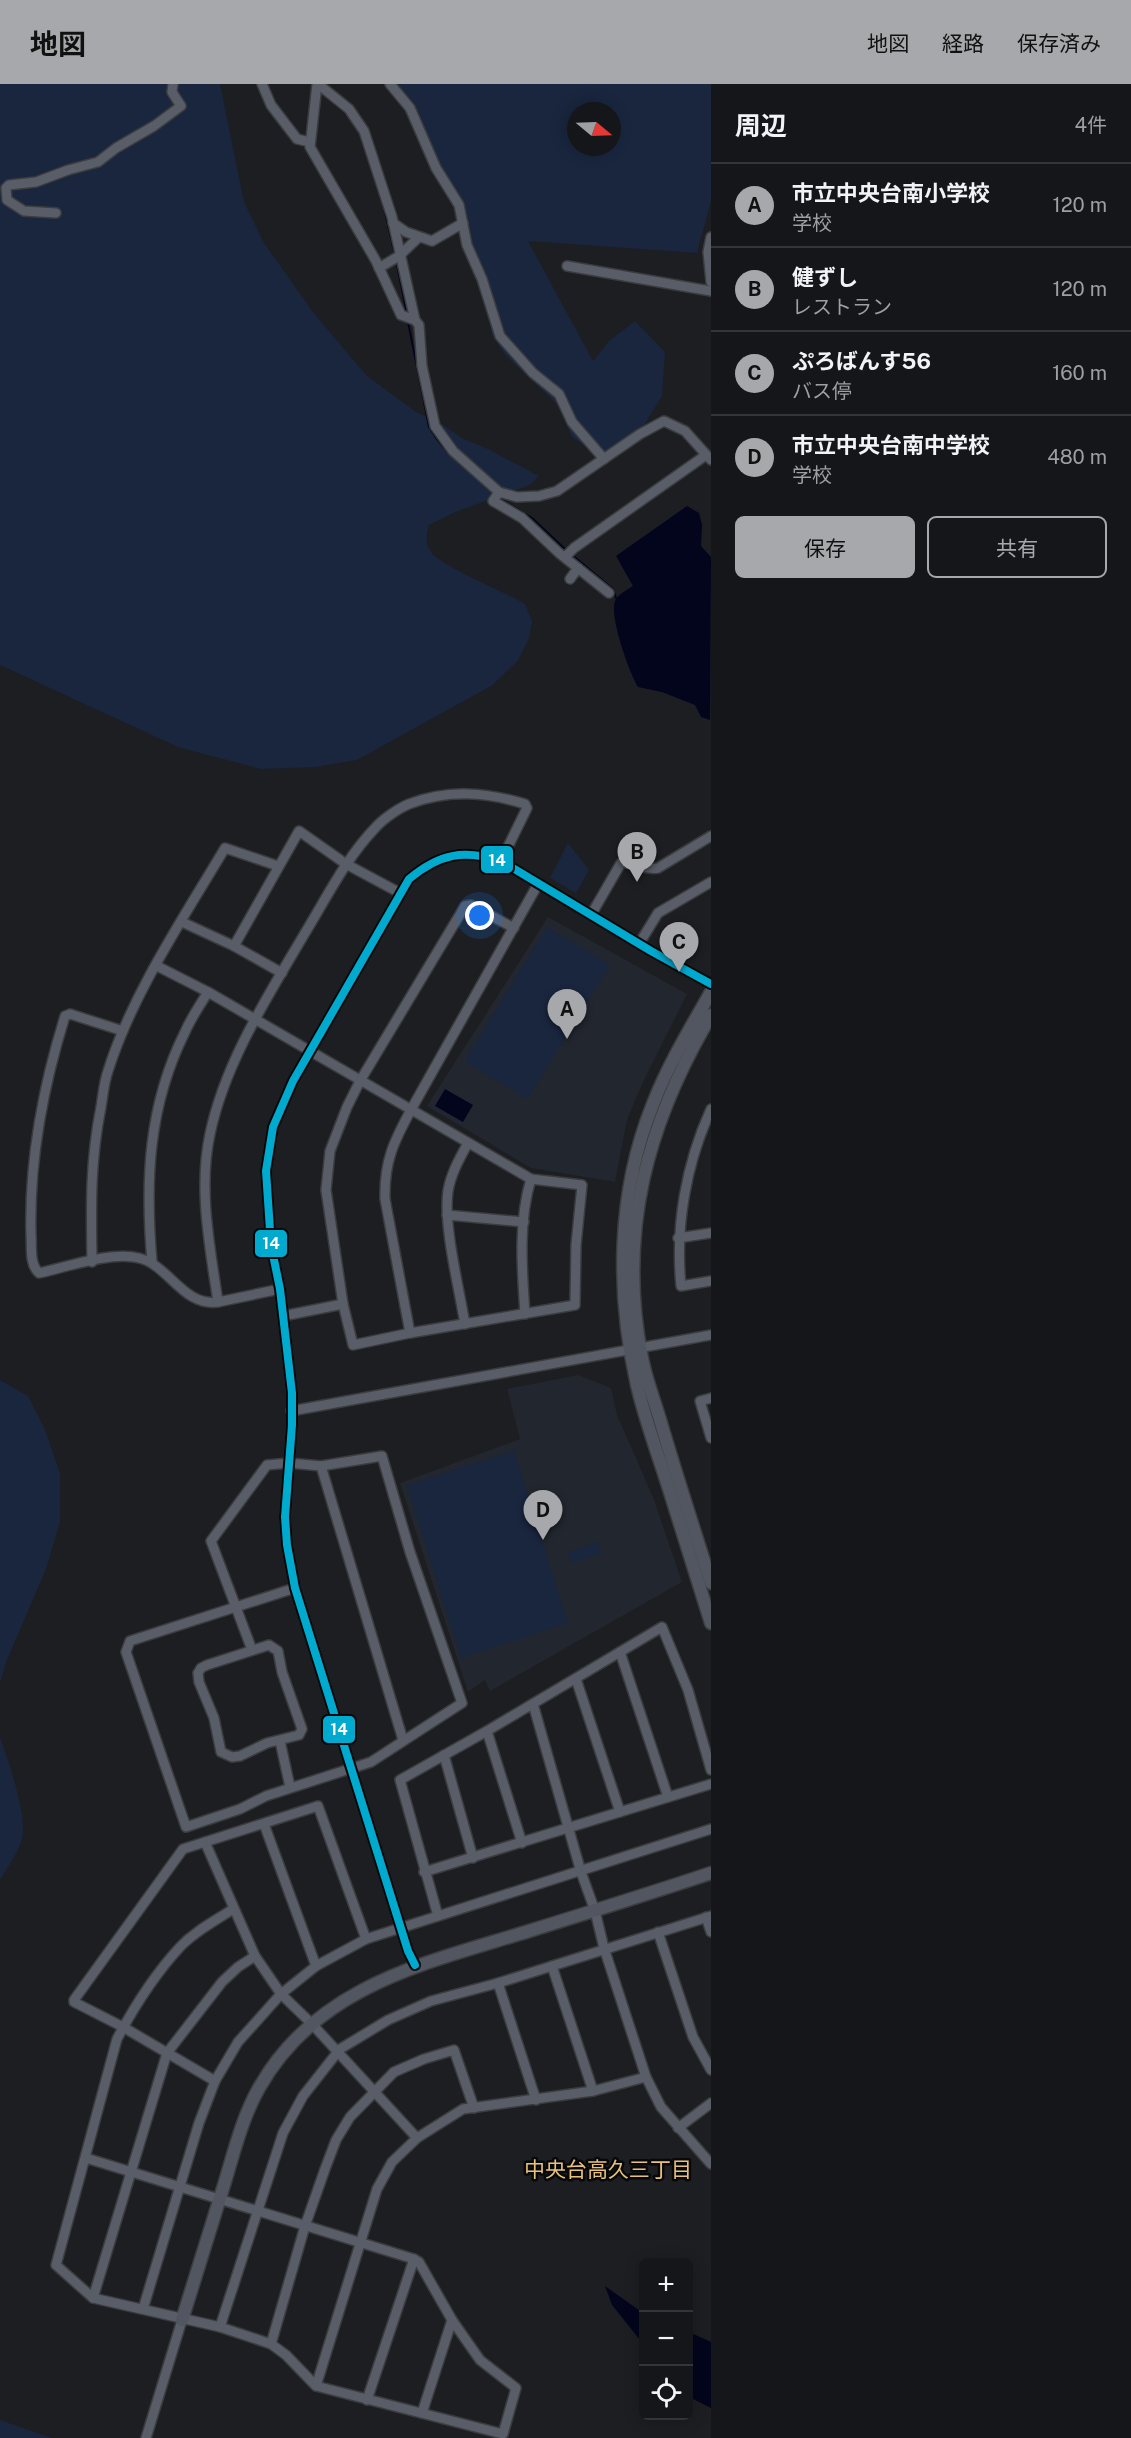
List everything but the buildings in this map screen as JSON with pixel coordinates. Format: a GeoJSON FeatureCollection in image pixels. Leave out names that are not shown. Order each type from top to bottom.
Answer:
{"type":"FeatureCollection","features":[{"type":"Feature","properties":{"kind":"street"},"geometry":{"type":"LineString","coordinates":[[56,213],[24,211],[7,200],[6,188],[9,185],[36,182],[104,159],[116,148],[154,126],[181,106],[172,92],[173,84]]}},
{"type":"Feature","properties":{"kind":"street"},"geometry":{"type":"LineString","coordinates":[[262,84],[271,105],[297,139],[310,142]]}},
{"type":"Feature","properties":{"kind":"street"},"geometry":{"type":"LineString","coordinates":[[318,84],[310,142],[313,156],[379,267],[401,315],[415,320]]}},
{"type":"Feature","properties":{"kind":"street"},"geometry":{"type":"LineString","coordinates":[[318,84],[349,110],[361,124],[393,223],[415,320],[419,325],[422,366],[435,426],[453,451],[499,492],[517,497],[539,496],[557,491],[640,434],[664,421],[685,431],[709,457],[574,548],[565,557]]}},
{"type":"Feature","properties":{"kind":"street"},"geometry":{"type":"LineString","coordinates":[[390,84],[410,108],[436,168],[459,205],[466,245],[482,279],[500,336],[532,373],[559,394],[572,422],[604,459]]}},
{"type":"Feature","properties":{"kind":"street"},"geometry":{"type":"LineString","coordinates":[[393,223],[406,232],[432,241],[463,223]]}},
{"type":"Feature","properties":{"kind":"street"},"geometry":{"type":"LineString","coordinates":[[379,267],[399,256],[419,237]]}},
{"type":"Feature","properties":{"kind":"street"},"geometry":{"type":"LineString","coordinates":[[711,237],[708,252],[711,282]]}},
{"type":"Feature","properties":{"kind":"street"},"geometry":{"type":"LineString","coordinates":[[567,266],[711,291]]}},
{"type":"Feature","properties":{"kind":"street"},"geometry":{"type":"LineString","coordinates":[[499,492],[493,501],[522,518],[609,593]]}},
{"type":"Feature","properties":{"kind":"street"},"geometry":{"type":"LineString","coordinates":[[570,579],[578,568]]}},
{"type":"Feature","properties":{"kind":"street"},"geometry":{"type":"LineString","coordinates":[[218,1302],[204,1190],[208,1143],[216,1111],[256,1020],[346,864],[377,826],[408,804],[451,794],[473,792],[497,795],[525,804],[527,808],[501,861]]}},
{"type":"Feature","properties":{"kind":"street"},"geometry":{"type":"LineString","coordinates":[[234,946],[298,831],[346,864],[400,893]]}},
{"type":"Feature","properties":{"kind":"street"},"geometry":{"type":"LineString","coordinates":[[591,915],[621,863],[629,862],[650,870],[658,868],[711,836]]}},
{"type":"Feature","properties":{"kind":"street"},"geometry":{"type":"LineString","coordinates":[[92,1262],[93,1147],[107,1073],[123,1031],[157,966],[225,848],[278,866]]}},
{"type":"Feature","properties":{"kind":"street"},"geometry":{"type":"LineString","coordinates":[[416,1965],[408,1951],[295,1588],[287,1545],[285,1517],[291,1411],[289,1357],[266,1202],[266,1171],[273,1127],[308,1051],[400,893],[409,879],[425,866],[443,857],[465,854],[484,855],[501,861],[639,944],[711,984]]}},
{"type":"Feature","properties":{"kind":"street"},"geometry":{"type":"LineString","coordinates":[[639,944],[658,913],[711,882]]}},
{"type":"Feature","properties":{"kind":"street"},"geometry":{"type":"LineString","coordinates":[[410,1333],[385,1199],[385,1178],[394,1141],[538,884]]}},
{"type":"Feature","properties":{"kind":"street"},"geometry":{"type":"LineString","coordinates":[[157,966],[208,992],[360,1081],[412,1108],[531,1179],[582,1185],[576,1245],[575,1305],[353,1345],[343,1304],[328,1210],[327,1169],[335,1134],[360,1081],[465,906],[471,905],[514,928]]}},
{"type":"Feature","properties":{"kind":"street"},"geometry":{"type":"LineString","coordinates":[[182,922],[234,946],[282,973]]}},
{"type":"Feature","properties":{"kind":"street"},"geometry":{"type":"LineString","coordinates":[[152,1262],[148,1220],[153,1126],[168,1072],[185,1031],[208,992]]}},
{"type":"Feature","properties":{"kind":"street"},"geometry":{"type":"LineString","coordinates":[[711,992],[669,1066],[638,1146],[625,1215],[622,1257],[623,1294],[635,1349],[661,1423],[711,1583]]}},
{"type":"Feature","properties":{"kind":"street"},"geometry":{"type":"LineString","coordinates":[[123,1031],[70,1014],[65,1016],[43,1097],[33,1161],[31,1212],[32,1258],[35,1270],[39,1273],[124,1255],[152,1262],[175,1285],[208,1303],[280,1289]]}},
{"type":"Feature","properties":{"kind":"street"},"geometry":{"type":"LineString","coordinates":[[711,1015],[679,1072],[649,1149],[634,1243],[635,1349],[640,1396],[711,1623]]}},
{"type":"Feature","properties":{"kind":"street"},"geometry":{"type":"LineString","coordinates":[[711,1109],[703,1127],[690,1171],[678,1238],[681,1286],[711,1281]]}},
{"type":"Feature","properties":{"kind":"street"},"geometry":{"type":"LineString","coordinates":[[465,1324],[447,1215],[451,1180],[468,1143]]}},
{"type":"Feature","properties":{"kind":"street"},"geometry":{"type":"LineString","coordinates":[[525,1314],[522,1275],[524,1222],[526,1197],[531,1179]]}},
{"type":"Feature","properties":{"kind":"street"},"geometry":{"type":"LineString","coordinates":[[447,1215],[524,1222]]}},
{"type":"Feature","properties":{"kind":"street"},"geometry":{"type":"LineString","coordinates":[[678,1238],[711,1233]]}},
{"type":"Feature","properties":{"kind":"street"},"geometry":{"type":"LineString","coordinates":[[283,1316],[343,1304]]}},
{"type":"Feature","properties":{"kind":"street"},"geometry":{"type":"LineString","coordinates":[[291,1411],[711,1335]]}},
{"type":"Feature","properties":{"kind":"street"},"geometry":{"type":"LineString","coordinates":[[711,1398],[700,1401],[711,1438]]}},
{"type":"Feature","properties":{"kind":"street"},"geometry":{"type":"LineString","coordinates":[[252,1650],[236,1607],[211,1541],[267,1465],[289,1463],[321,1466],[382,1456],[410,1552],[462,1703],[371,1762],[290,1787],[240,1809],[186,1827],[126,1652],[130,1641],[236,1607],[295,1588]]}},
{"type":"Feature","properties":{"kind":"street"},"geometry":{"type":"LineString","coordinates":[[321,1466],[403,1740]]}},
{"type":"Feature","properties":{"kind":"street"},"geometry":{"type":"LineString","coordinates":[[438,1916],[400,1780],[662,1627],[688,1690],[711,1770]]}},
{"type":"Feature","properties":{"kind":"street"},"geometry":{"type":"LineString","coordinates":[[269,1645],[278,1651],[282,1672],[302,1729],[299,1735],[267,1743],[240,1756],[232,1757],[221,1752],[214,1718],[199,1682],[198,1673],[201,1668],[252,1650],[269,1645]]}},
{"type":"Feature","properties":{"kind":"street"},"geometry":{"type":"LineString","coordinates":[[620,1652],[668,1797]]}},
{"type":"Feature","properties":{"kind":"street"},"geometry":{"type":"LineString","coordinates":[[576,1679],[620,1812]]}},
{"type":"Feature","properties":{"kind":"street"},"geometry":{"type":"LineString","coordinates":[[533,1704],[604,1948],[646,2077],[661,2108],[711,2164]]}},
{"type":"Feature","properties":{"kind":"street"},"geometry":{"type":"LineString","coordinates":[[487,1731],[522,1843]]}},
{"type":"Feature","properties":{"kind":"street"},"geometry":{"type":"LineString","coordinates":[[280,1741],[290,1787]]}},
{"type":"Feature","properties":{"kind":"street"},"geometry":{"type":"LineString","coordinates":[[444,1755],[473,1858]]}},
{"type":"Feature","properties":{"kind":"street"},"geometry":{"type":"LineString","coordinates":[[424,1872],[711,1784]]}},
{"type":"Feature","properties":{"kind":"street"},"geometry":{"type":"LineString","coordinates":[[215,2081],[123,2027],[74,2002],[183,1848],[318,1806],[366,1939]]}},
{"type":"Feature","properties":{"kind":"street"},"geometry":{"type":"LineString","coordinates":[[264,1824],[316,1966]]}},
{"type":"Feature","properties":{"kind":"street"},"geometry":{"type":"LineString","coordinates":[[142,2309],[179,2186],[215,2081],[238,2042],[281,1994],[316,1966],[366,1939],[711,1829]]}},
{"type":"Feature","properties":{"kind":"street"},"geometry":{"type":"LineString","coordinates":[[206,1842],[255,1956],[281,1994],[312,2024],[417,2138]]}},
{"type":"Feature","properties":{"kind":"street"},"geometry":{"type":"LineString","coordinates":[[146,2438],[243,2123],[258,2089],[276,2060],[312,2024],[334,2006],[362,1989],[416,1965],[711,1873]]}},
{"type":"Feature","properties":{"kind":"street"},"geometry":{"type":"LineString","coordinates":[[86,2158],[220,2197],[419,2262],[452,2320],[480,2360],[516,2388],[503,2434],[315,2386],[271,2344],[220,2327],[93,2298],[56,2265],[117,2039],[123,2027],[181,1946],[233,1909]]}},
{"type":"Feature","properties":{"kind":"street"},"geometry":{"type":"LineString","coordinates":[[220,2327],[283,2133],[303,2096],[337,2053],[388,2020],[420,2006],[708,1916],[711,1932]]}},
{"type":"Feature","properties":{"kind":"street"},"geometry":{"type":"LineString","coordinates":[[658,1932],[693,2037],[711,2070]]}},
{"type":"Feature","properties":{"kind":"street"},"geometry":{"type":"LineString","coordinates":[[93,2298],[167,2053],[222,1982],[238,1967],[255,1956]]}},
{"type":"Feature","properties":{"kind":"street"},"geometry":{"type":"LineString","coordinates":[[552,1966],[593,2091]]}},
{"type":"Feature","properties":{"kind":"street"},"geometry":{"type":"LineString","coordinates":[[498,1983],[536,2100]]}},
{"type":"Feature","properties":{"kind":"street"},"geometry":{"type":"LineString","coordinates":[[271,2344],[305,2226],[336,2140],[350,2117],[394,2072],[424,2059],[454,2050],[474,2108]]}},
{"type":"Feature","properties":{"kind":"street"},"geometry":{"type":"LineString","coordinates":[[315,2386],[377,2189],[392,2162],[417,2138],[463,2109],[593,2091],[646,2077]]}},
{"type":"Feature","properties":{"kind":"street"},"geometry":{"type":"LineString","coordinates":[[678,2128],[711,2103]]}},
{"type":"Feature","properties":{"kind":"street"},"geometry":{"type":"LineString","coordinates":[[367,2400],[414,2259]]}},
{"type":"Feature","properties":{"kind":"street"},"geometry":{"type":"LineString","coordinates":[[422,2414],[452,2320]]}},
{"type":"Feature","properties":{"kind":"shaded area"},"geometry":{"type":"Polygon","coordinates":[[[0,84],[220,84],[244,202],[264,243],[313,312],[366,375],[416,412],[437,421],[462,438],[539,476],[530,485],[458,511],[429,525],[428,529],[428,545],[437,558],[525,604],[532,621],[529,638],[518,661],[491,686],[357,760],[316,767],[261,769],[178,747],[0,665],[0,84]]]}},
{"type":"Feature","properties":{"kind":"shaded area"},"geometry":{"type":"Polygon","coordinates":[[[394,84],[711,84],[711,201],[697,253],[528,241],[593,361],[609,341],[635,321],[665,352],[662,396],[643,427],[603,459],[572,437],[557,404],[506,356],[492,335],[485,294],[467,255],[469,238],[460,212],[394,84]]]}},
{"type":"Feature","properties":{"kind":"shaded area"},"geometry":{"type":"Polygon","coordinates":[[[687,506],[699,513],[702,525],[701,546],[711,557],[710,720],[701,717],[695,705],[662,692],[638,687],[625,657],[615,619],[616,599],[633,586],[616,556],[687,506]]]}},
{"type":"Feature","properties":{"kind":"shaded area"},"geometry":{"type":"Polygon","coordinates":[[[568,843],[589,870],[576,893],[550,878],[568,843]]]}},
{"type":"Feature","properties":{"kind":"shaded area"},"geometry":{"type":"Polygon","coordinates":[[[548,917],[687,994],[642,1084],[627,1120],[615,1182],[531,1168],[427,1106],[548,917]]]}},
{"type":"Feature","properties":{"kind":"shaded area"},"geometry":{"type":"Polygon","coordinates":[[[547,927],[610,965],[527,1099],[465,1061],[547,927]]]}},
{"type":"Feature","properties":{"kind":"shaded area"},"geometry":{"type":"Polygon","coordinates":[[[445,1089],[473,1105],[463,1122],[435,1106],[445,1089]]]}},
{"type":"Feature","properties":{"kind":"shaded area"},"geometry":{"type":"Polygon","coordinates":[[[578,1375],[611,1388],[617,1415],[653,1497],[682,1582],[490,1691],[485,1680],[468,1692],[400,1483],[520,1439],[507,1389],[578,1375]]]}},
{"type":"Feature","properties":{"kind":"shaded area"},"geometry":{"type":"Polygon","coordinates":[[[0,1380],[28,1396],[45,1430],[60,1473],[60,1522],[46,1569],[7,1660],[0,1683],[0,1380]]]}},
{"type":"Feature","properties":{"kind":"shaded area"},"geometry":{"type":"Polygon","coordinates":[[[514,1451],[568,1623],[461,1658],[407,1485],[514,1451]]]}},
{"type":"Feature","properties":{"kind":"shaded area"},"geometry":{"type":"Polygon","coordinates":[[[597,1542],[601,1553],[572,1563],[568,1552],[597,1542]]]}},
{"type":"Feature","properties":{"kind":"shaded area"},"geometry":{"type":"Polygon","coordinates":[[[0,1738],[19,1799],[23,1834],[17,1851],[0,1880],[0,1738]]]}},
{"type":"Feature","properties":{"kind":"shaded area"},"geometry":{"type":"Polygon","coordinates":[[[605,2286],[639,2310],[639,2339],[612,2305],[605,2286]]]}},
{"type":"Feature","properties":{"kind":"shaded area"},"geometry":{"type":"Polygon","coordinates":[[[693,2334],[711,2342],[711,2408],[693,2399],[693,2334]]]}},
{"type":"Feature","properties":{"kind":"shaded area"},"geometry":{"type":"Polygon","coordinates":[[[0,2420],[52,2438],[0,2438],[0,2420]]]}},
{"type":"Feature","properties":{"kind":"waterway"},"geometry":{"type":"LineString","coordinates":[[319,91],[349,116]]}},
{"type":"Feature","properties":{"kind":"waterway"},"geometry":{"type":"LineString","coordinates":[[382,199],[395,255]]}},
{"type":"Feature","properties":{"kind":"waterway"},"geometry":{"type":"LineString","coordinates":[[396,260],[407,314]]}},
{"type":"Feature","properties":{"kind":"waterway"},"geometry":{"type":"LineString","coordinates":[[408,322],[429,427],[448,452]]}},
{"type":"Feature","properties":{"kind":"waterway"},"geometry":{"type":"LineString","coordinates":[[459,462],[494,494]]}},
{"type":"Feature","properties":{"kind":"waterway"},"geometry":{"type":"LineString","coordinates":[[499,498],[532,518],[567,551]]}},
{"type":"Feature","properties":{"kind":"waterway"},"geometry":{"type":"LineString","coordinates":[[572,555],[613,589],[616,598]]}},
{"type":"Feature","properties":{"kind":"transit line","name":"14"},"geometry":{"type":"LineString","coordinates":[[415,1965],[408,1951],[295,1588],[287,1545],[285,1517],[292,1425],[292,1393],[280,1289],[271,1245],[266,1171],[273,1127],[293,1081],[409,879],[441,859],[475,855],[501,861],[651,951],[711,984]]}},
{"type":"Feature","properties":{"kind":"place","name":"健ずし"},"geometry":{"type":"Point","coordinates":[637,882]}},
{"type":"Feature","properties":{"kind":"place","name":"ぷろばんす56"},"geometry":{"type":"Point","coordinates":[679,972]}},
{"type":"Feature","properties":{"kind":"place","name":"市立中央台南小学校"},"geometry":{"type":"Point","coordinates":[567,1039]}},
{"type":"Feature","properties":{"kind":"place","name":"市立中央台南中学校"},"geometry":{"type":"Point","coordinates":[543,1540]}},
{"type":"Feature","properties":{"kind":"district","name":"中央台高久三丁目"},"geometry":{"type":"Point","coordinates":[608,2170]}}]}
